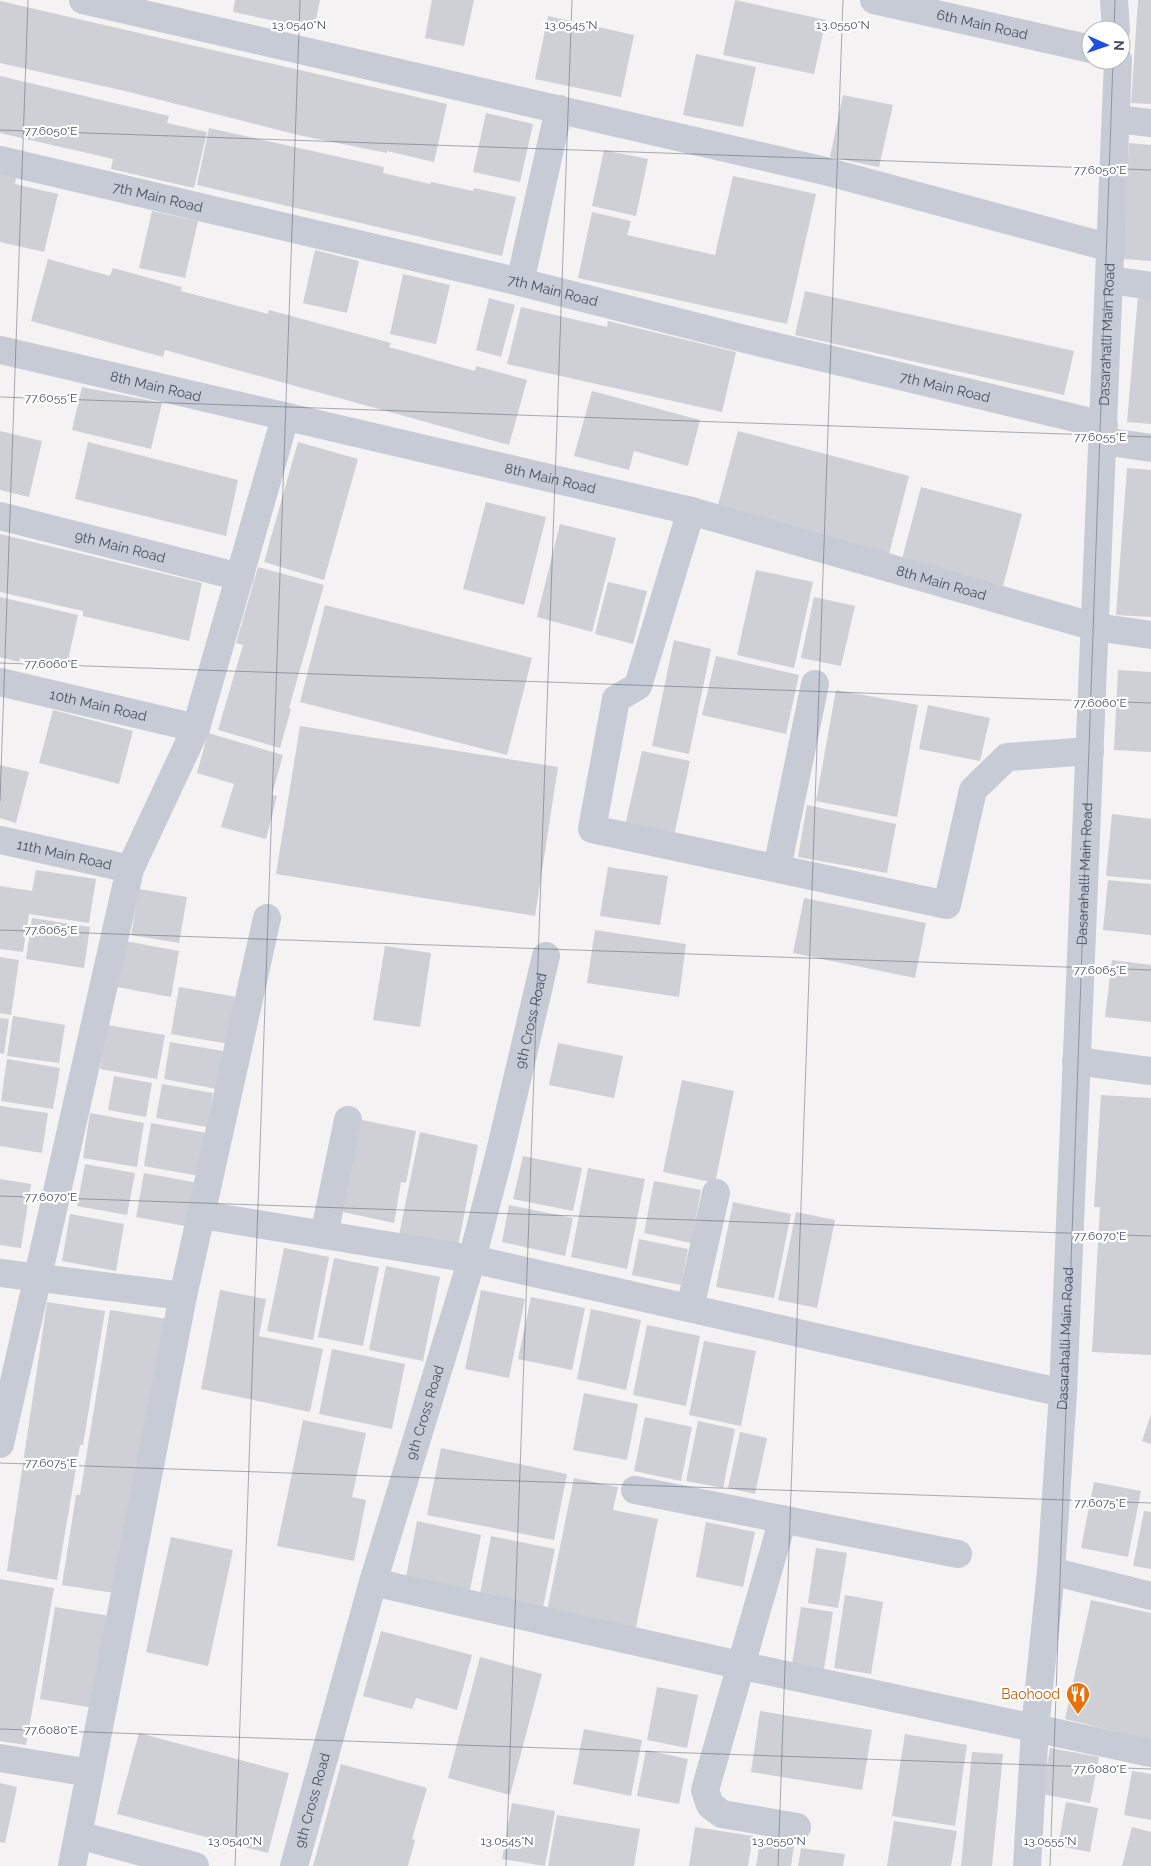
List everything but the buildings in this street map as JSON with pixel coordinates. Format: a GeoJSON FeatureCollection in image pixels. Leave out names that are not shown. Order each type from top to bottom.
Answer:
{"type":"FeatureCollection","features":[{"type":"Feature","properties":{"kind":"street"},"geometry":{"type":"LineString","coordinates":[[83,0],[825,171],[1111,248]]}},
{"type":"Feature","properties":{"kind":"street","name":"6th Main Road"},"geometry":{"type":"LineString","coordinates":[[874,0],[1081,47]]}},
{"type":"Feature","properties":{"kind":"street"},"geometry":{"type":"LineString","coordinates":[[1114,0],[1115,20]]}},
{"type":"Feature","properties":{"kind":"street","name":"Dasarahalli Main Road"},"geometry":{"type":"LineString","coordinates":[[1027,1866],[1035,1728],[1051,1571],[1063,1392],[1118,70]]}},
{"type":"Feature","properties":{"kind":"street"},"geometry":{"type":"LineString","coordinates":[[520,282],[558,109]]}},
{"type":"Feature","properties":{"kind":"street"},"geometry":{"type":"LineString","coordinates":[[1117,119],[1151,123]]}},
{"type":"Feature","properties":{"kind":"street","name":"7th Main Road"},"geometry":{"type":"LineString","coordinates":[[0,160],[520,282],[1104,433],[1151,448]]}},
{"type":"Feature","properties":{"kind":"street"},"geometry":{"type":"LineString","coordinates":[[1110,280],[1151,286]]}},
{"type":"Feature","properties":{"kind":"street","name":"8th Main Road"},"geometry":{"type":"LineString","coordinates":[[0,350],[285,418],[691,511],[1095,627],[1151,635]]}},
{"type":"Feature","properties":{"kind":"street"},"geometry":{"type":"LineString","coordinates":[[0,1444],[130,869],[196,728],[285,418]]}},
{"type":"Feature","properties":{"kind":"street"},"geometry":{"type":"LineString","coordinates":[[691,511],[638,686],[616,698],[592,829],[946,905],[973,790],[1007,757],[1090,751]]}},
{"type":"Feature","properties":{"kind":"street","name":"9th Main Road"},"geometry":{"type":"LineString","coordinates":[[0,516],[240,577]]}},
{"type":"Feature","properties":{"kind":"street","name":"10th Main Road"},"geometry":{"type":"LineString","coordinates":[[0,682],[196,728]]}},
{"type":"Feature","properties":{"kind":"street"},"geometry":{"type":"LineString","coordinates":[[777,868],[815,684]]}},
{"type":"Feature","properties":{"kind":"street","name":"11th Main Road"},"geometry":{"type":"LineString","coordinates":[[0,840],[130,869]]}},
{"type":"Feature","properties":{"kind":"street"},"geometry":{"type":"LineString","coordinates":[[72,1866],[183,1296],[267,918]]}},
{"type":"Feature","properties":{"kind":"street","name":"9th Cross Road"},"geometry":{"type":"LineString","coordinates":[[294,1866],[373,1582],[472,1259],[500,1152],[546,956]]}},
{"type":"Feature","properties":{"kind":"street"},"geometry":{"type":"LineString","coordinates":[[1076,1061],[1151,1071]]}},
{"type":"Feature","properties":{"kind":"street"},"geometry":{"type":"LineString","coordinates":[[324,1235],[348,1120]]}},
{"type":"Feature","properties":{"kind":"street"},"geometry":{"type":"LineString","coordinates":[[690,1308],[716,1193]]}},
{"type":"Feature","properties":{"kind":"street"},"geometry":{"type":"LineString","coordinates":[[202,1215],[472,1259],[1063,1392]]}},
{"type":"Feature","properties":{"kind":"street"},"geometry":{"type":"LineString","coordinates":[[0,1273],[183,1296]]}},
{"type":"Feature","properties":{"kind":"street"},"geometry":{"type":"LineString","coordinates":[[635,1490],[958,1554]]}},
{"type":"Feature","properties":{"kind":"street"},"geometry":{"type":"LineString","coordinates":[[783,1519],[739,1665],[705,1790],[710,1805],[722,1814],[798,1827]]}},
{"type":"Feature","properties":{"kind":"street"},"geometry":{"type":"LineString","coordinates":[[1051,1571],[1151,1596]]}},
{"type":"Feature","properties":{"kind":"street"},"geometry":{"type":"LineString","coordinates":[[373,1582],[739,1665],[1151,1753]]}},
{"type":"Feature","properties":{"kind":"street"},"geometry":{"type":"LineString","coordinates":[[0,1758],[90,1773]]}},
{"type":"Feature","properties":{"kind":"street"},"geometry":{"type":"LineString","coordinates":[[78,1835],[195,1866]]}},
{"type":"Feature","properties":{"kind":"place","name":"Baohood"},"geometry":{"type":"Point","coordinates":[1078,1715]}}]}
